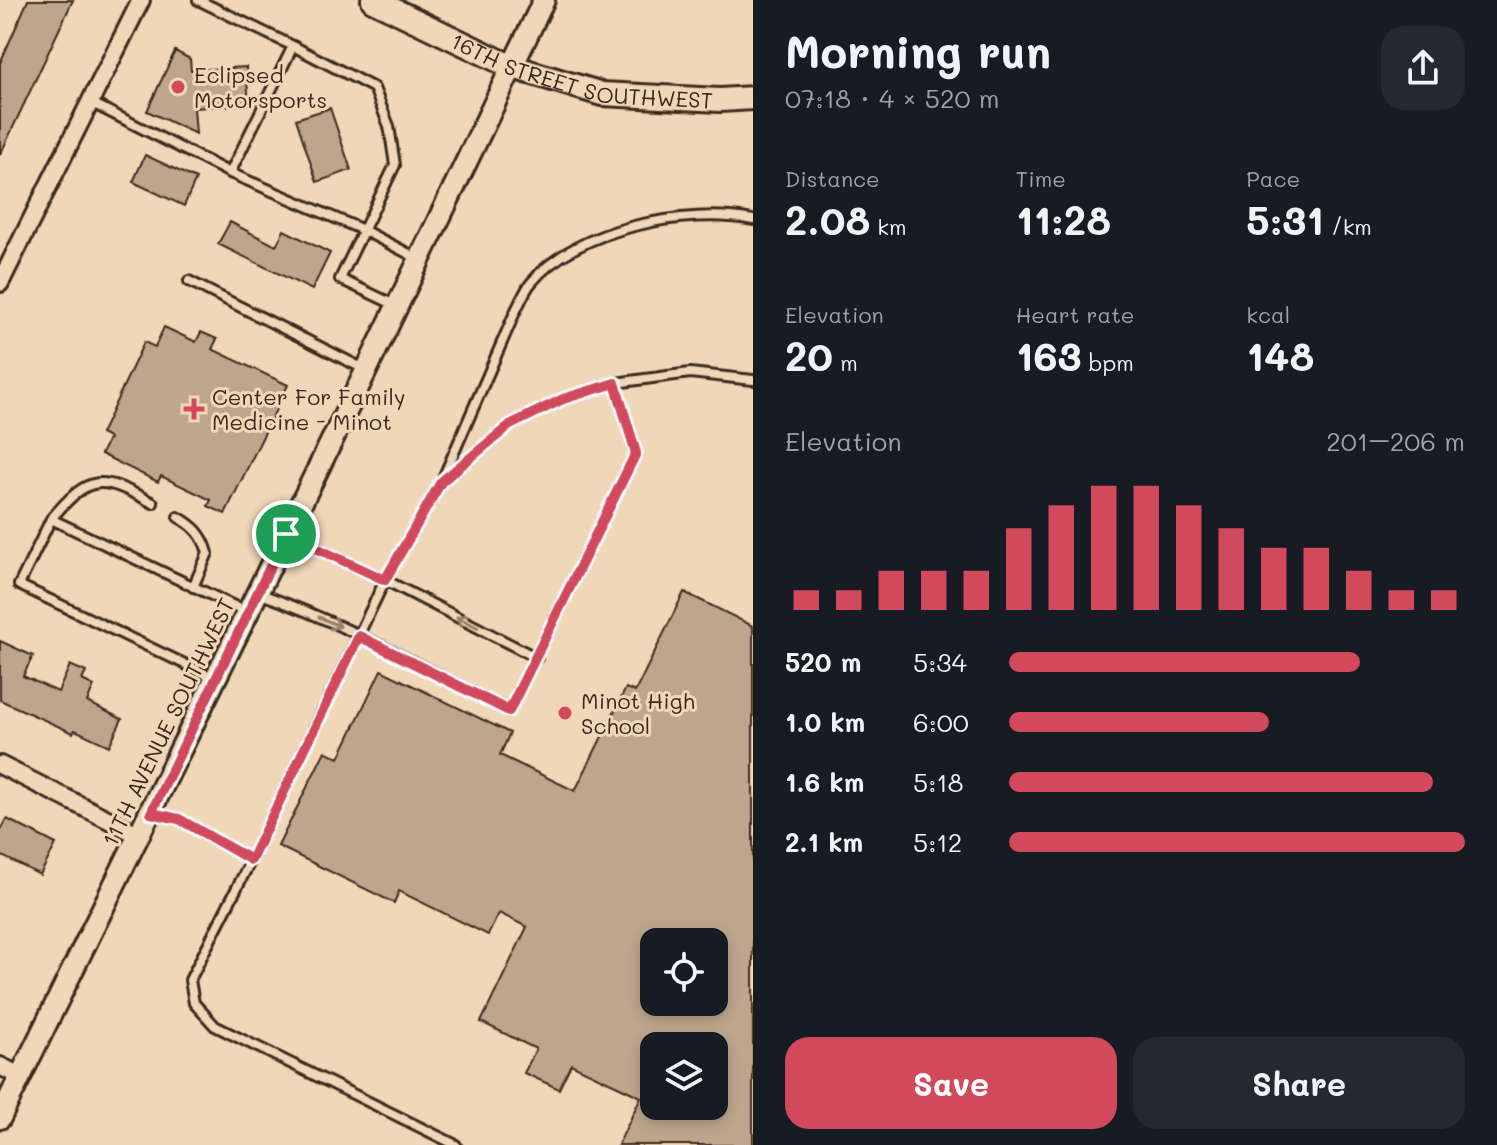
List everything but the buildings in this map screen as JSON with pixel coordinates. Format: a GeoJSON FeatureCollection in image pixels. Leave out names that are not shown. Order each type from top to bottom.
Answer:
{"type":"FeatureCollection","features":[{"type":"Feature","properties":{"kind":"main road","name":"16TH STREET SOUTHWEST"},"geometry":{"type":"LineString","coordinates":[[373,0],[510,66],[602,94],[720,100],[753,98]]}},
{"type":"Feature","properties":{"kind":"street"},"geometry":{"type":"LineString","coordinates":[[0,283],[141,0]]}},
{"type":"Feature","properties":{"kind":"street","name":"11TH AVENUE SOUTHWEST"},"geometry":{"type":"LineString","coordinates":[[0,1118],[544,0]]}},
{"type":"Feature","properties":{"kind":"street"},"geometry":{"type":"LineString","coordinates":[[0,765],[139,835]]}},
{"type":"Feature","properties":{"kind":"street"},"geometry":{"type":"LineString","coordinates":[[0,1066],[20,1076]]}},
{"type":"Feature","properties":{"kind":"lane"},"geometry":{"type":"LineString","coordinates":[[198,0],[374,88],[389,126],[395,165],[340,279],[396,306]]}},
{"type":"Feature","properties":{"kind":"lane"},"geometry":{"type":"LineString","coordinates":[[230,173],[293,46]]}},
{"type":"Feature","properties":{"kind":"lane"},"geometry":{"type":"LineString","coordinates":[[90,102],[230,173],[363,230],[418,258]]}},
{"type":"Feature","properties":{"kind":"lane"},"geometry":{"type":"LineString","coordinates":[[456,1145],[215,1026],[194,1003],[190,980],[385,580],[441,482],[516,310],[531,283],[556,259],[596,237],[623,228],[706,214],[753,220]]}},
{"type":"Feature","properties":{"kind":"lane"},"geometry":{"type":"LineString","coordinates":[[189,281],[366,371]]}},
{"type":"Feature","properties":{"kind":"lane"},"geometry":{"type":"LineString","coordinates":[[441,482],[510,425],[563,399],[615,383],[690,373],[753,380]]}},
{"type":"Feature","properties":{"kind":"lane"},"geometry":{"type":"LineString","coordinates":[[257,593],[287,603],[359,636],[509,711],[636,453],[615,383]]}},
{"type":"Feature","properties":{"kind":"lane"},"geometry":{"type":"LineString","coordinates":[[153,503],[127,489],[106,483],[89,483],[73,493],[51,519],[19,585],[216,679]]}},
{"type":"Feature","properties":{"kind":"lane"},"geometry":{"type":"LineString","coordinates":[[178,517],[204,538],[208,553],[193,587]]}},
{"type":"Feature","properties":{"kind":"lane"},"geometry":{"type":"LineString","coordinates":[[51,519],[248,613]]}},
{"type":"Feature","properties":{"kind":"lane"},"geometry":{"type":"LineString","coordinates":[[286,534],[385,580],[537,658]]}},
{"type":"Feature","properties":{"kind":"lane"},"geometry":{"type":"LineString","coordinates":[[151,813],[179,819],[251,860]]}},
{"type":"Feature","properties":{"kind":"place","name":"Eclipsed Motorsports"},"geometry":{"type":"Point","coordinates":[178,87]}},
{"type":"Feature","properties":{"kind":"place","name":"Center For Family Medicine - Minot"},"geometry":{"type":"Point","coordinates":[194,409]}},
{"type":"Feature","properties":{"kind":"place","name":"Minot High School"},"geometry":{"type":"Point","coordinates":[565,713]}},
{"type":"Feature","properties":{"kind":"route"},"geometry":{"type":"LineString","coordinates":[[615,383],[636,453],[509,711],[359,636],[251,860],[179,819],[151,813],[286,534],[385,580],[441,482],[510,425],[563,399],[615,383]]}}]}
